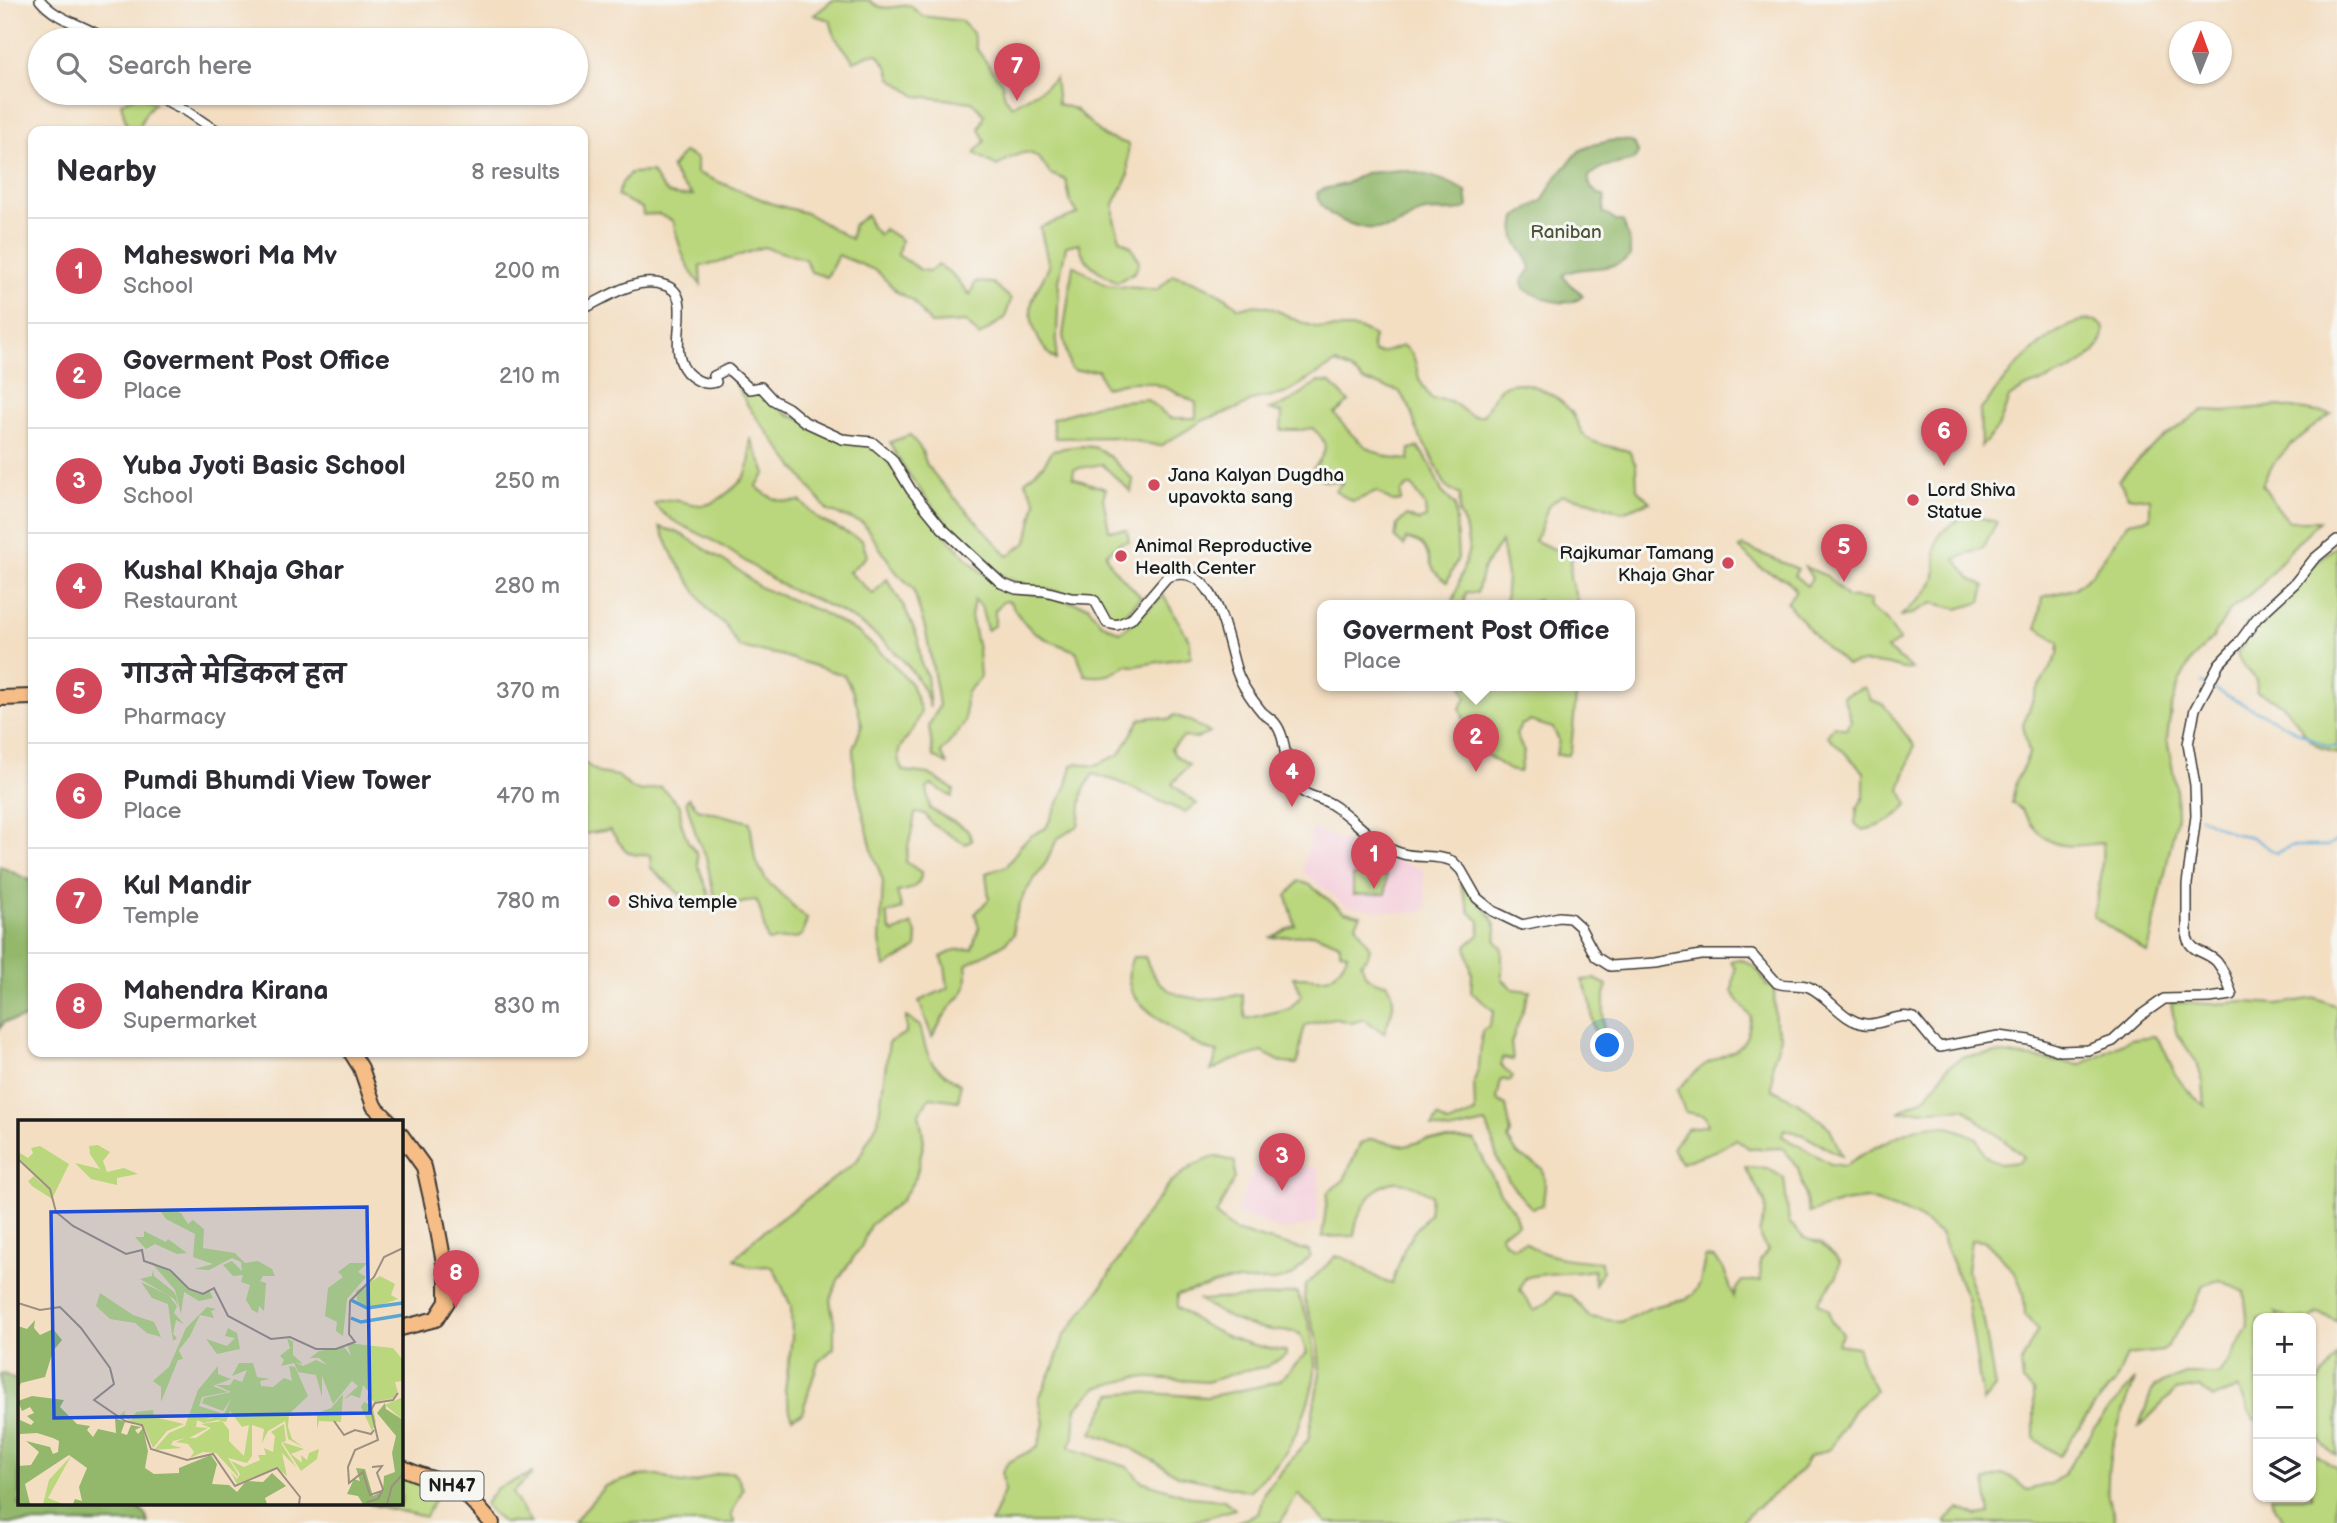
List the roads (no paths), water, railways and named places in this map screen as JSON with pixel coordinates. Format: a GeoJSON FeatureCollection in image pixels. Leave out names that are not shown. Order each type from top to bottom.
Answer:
{"type":"FeatureCollection","features":[{"type":"Feature","properties":{"kind":"highway"},"geometry":{"type":"LineString","coordinates":[[0,698],[28,698]]}},
{"type":"Feature","properties":{"kind":"highway"},"geometry":{"type":"LineString","coordinates":[[354,1057],[361,1068],[374,1106],[388,1120]]}},
{"type":"Feature","properties":{"kind":"highway"},"geometry":{"type":"LineString","coordinates":[[402,1136],[420,1158],[427,1177],[447,1290],[447,1302],[436,1319],[402,1328]]}},
{"type":"Feature","properties":{"kind":"highway","name":"NH47"},"geometry":{"type":"LineString","coordinates":[[402,1468],[415,1475],[457,1488],[492,1523]]}},
{"type":"Feature","properties":{"kind":"street"},"geometry":{"type":"LineString","coordinates":[[40,0],[63,20],[80,28]]}},
{"type":"Feature","properties":{"kind":"street"},"geometry":{"type":"LineString","coordinates":[[174,105],[206,126]]}},
{"type":"Feature","properties":{"kind":"street"},"geometry":{"type":"LineString","coordinates":[[588,307],[636,285],[655,283],[672,288],[677,293],[680,304],[677,346],[686,372],[701,382],[710,384],[716,382],[714,376],[728,369],[750,388],[761,387],[805,422],[842,439],[872,442],[892,459],[911,490],[942,528],[1001,583],[1010,588],[1091,599],[1095,601],[1107,623],[1117,625],[1131,619],[1167,577],[1183,575],[1198,579],[1206,587],[1220,616],[1241,680],[1263,713],[1276,723],[1292,779],[1299,789],[1333,805],[1393,851],[1409,856],[1452,861],[1461,870],[1477,898],[1511,921],[1526,925],[1559,917],[1570,919],[1580,927],[1596,957],[1610,966],[1657,963],[1701,955],[1752,955],[1777,983],[1812,988],[1843,1013],[1861,1023],[1874,1023],[1900,1015],[1914,1018],[1940,1047],[1998,1036],[2029,1040],[2060,1051],[2088,1050],[2113,1041],[2140,1016],[2164,999],[2232,995],[2230,984],[2216,961],[2206,953],[2194,950],[2187,937],[2187,884],[2196,816],[2189,744],[2191,722],[2201,694],[2219,664],[2238,645],[2257,618],[2295,583],[2314,559],[2337,540]]}},
{"type":"Feature","properties":{"kind":"waterway"},"geometry":{"type":"LineString","coordinates":[[2202,683],[2328,747],[2337,746]]}},
{"type":"Feature","properties":{"kind":"waterway"},"geometry":{"type":"LineString","coordinates":[[2199,817],[2232,833],[2252,837],[2276,853],[2291,846],[2327,846],[2337,840]]}},
{"type":"Feature","properties":{"kind":"place","name":"Kul Mandir"},"geometry":{"type":"Point","coordinates":[1017,101]}},
{"type":"Feature","properties":{"kind":"place","name":"Pumdi Bhumdi View Tower"},"geometry":{"type":"Point","coordinates":[1944,466]}},
{"type":"Feature","properties":{"kind":"place","name":"Jana Kalyan Dugdha upavokta sang"},"geometry":{"type":"Point","coordinates":[1154,485]}},
{"type":"Feature","properties":{"kind":"place","name":"Lord Shiva Statue"},"geometry":{"type":"Point","coordinates":[1913,500]}},
{"type":"Feature","properties":{"kind":"place","name":"Animal Reproductive Health Center"},"geometry":{"type":"Point","coordinates":[1121,556]}},
{"type":"Feature","properties":{"kind":"place","name":"Rajkumar Tamang Khaja Ghar"},"geometry":{"type":"Point","coordinates":[1728,563]}},
{"type":"Feature","properties":{"kind":"place","name":"गाउले मेडिकल हल"},"geometry":{"type":"Point","coordinates":[1844,582]}},
{"type":"Feature","properties":{"kind":"place","name":"Goverment Post Office"},"geometry":{"type":"Point","coordinates":[1476,772]}},
{"type":"Feature","properties":{"kind":"place","name":"Kushal Khaja Ghar"},"geometry":{"type":"Point","coordinates":[1292,807]}},
{"type":"Feature","properties":{"kind":"place","name":"Maheswori Ma Mv"},"geometry":{"type":"Point","coordinates":[1374,889]}},
{"type":"Feature","properties":{"kind":"place","name":"Shiva temple"},"geometry":{"type":"Point","coordinates":[614,901]}},
{"type":"Feature","properties":{"kind":"place","name":"Yuba Jyoti Basic School"},"geometry":{"type":"Point","coordinates":[1282,1191]}},
{"type":"Feature","properties":{"kind":"place","name":"Mahendra Kirana"},"geometry":{"type":"Point","coordinates":[456,1308]}},
{"type":"Feature","properties":{"kind":"park label","name":"Raniban"},"geometry":{"type":"Point","coordinates":[1566,231]}}]}
